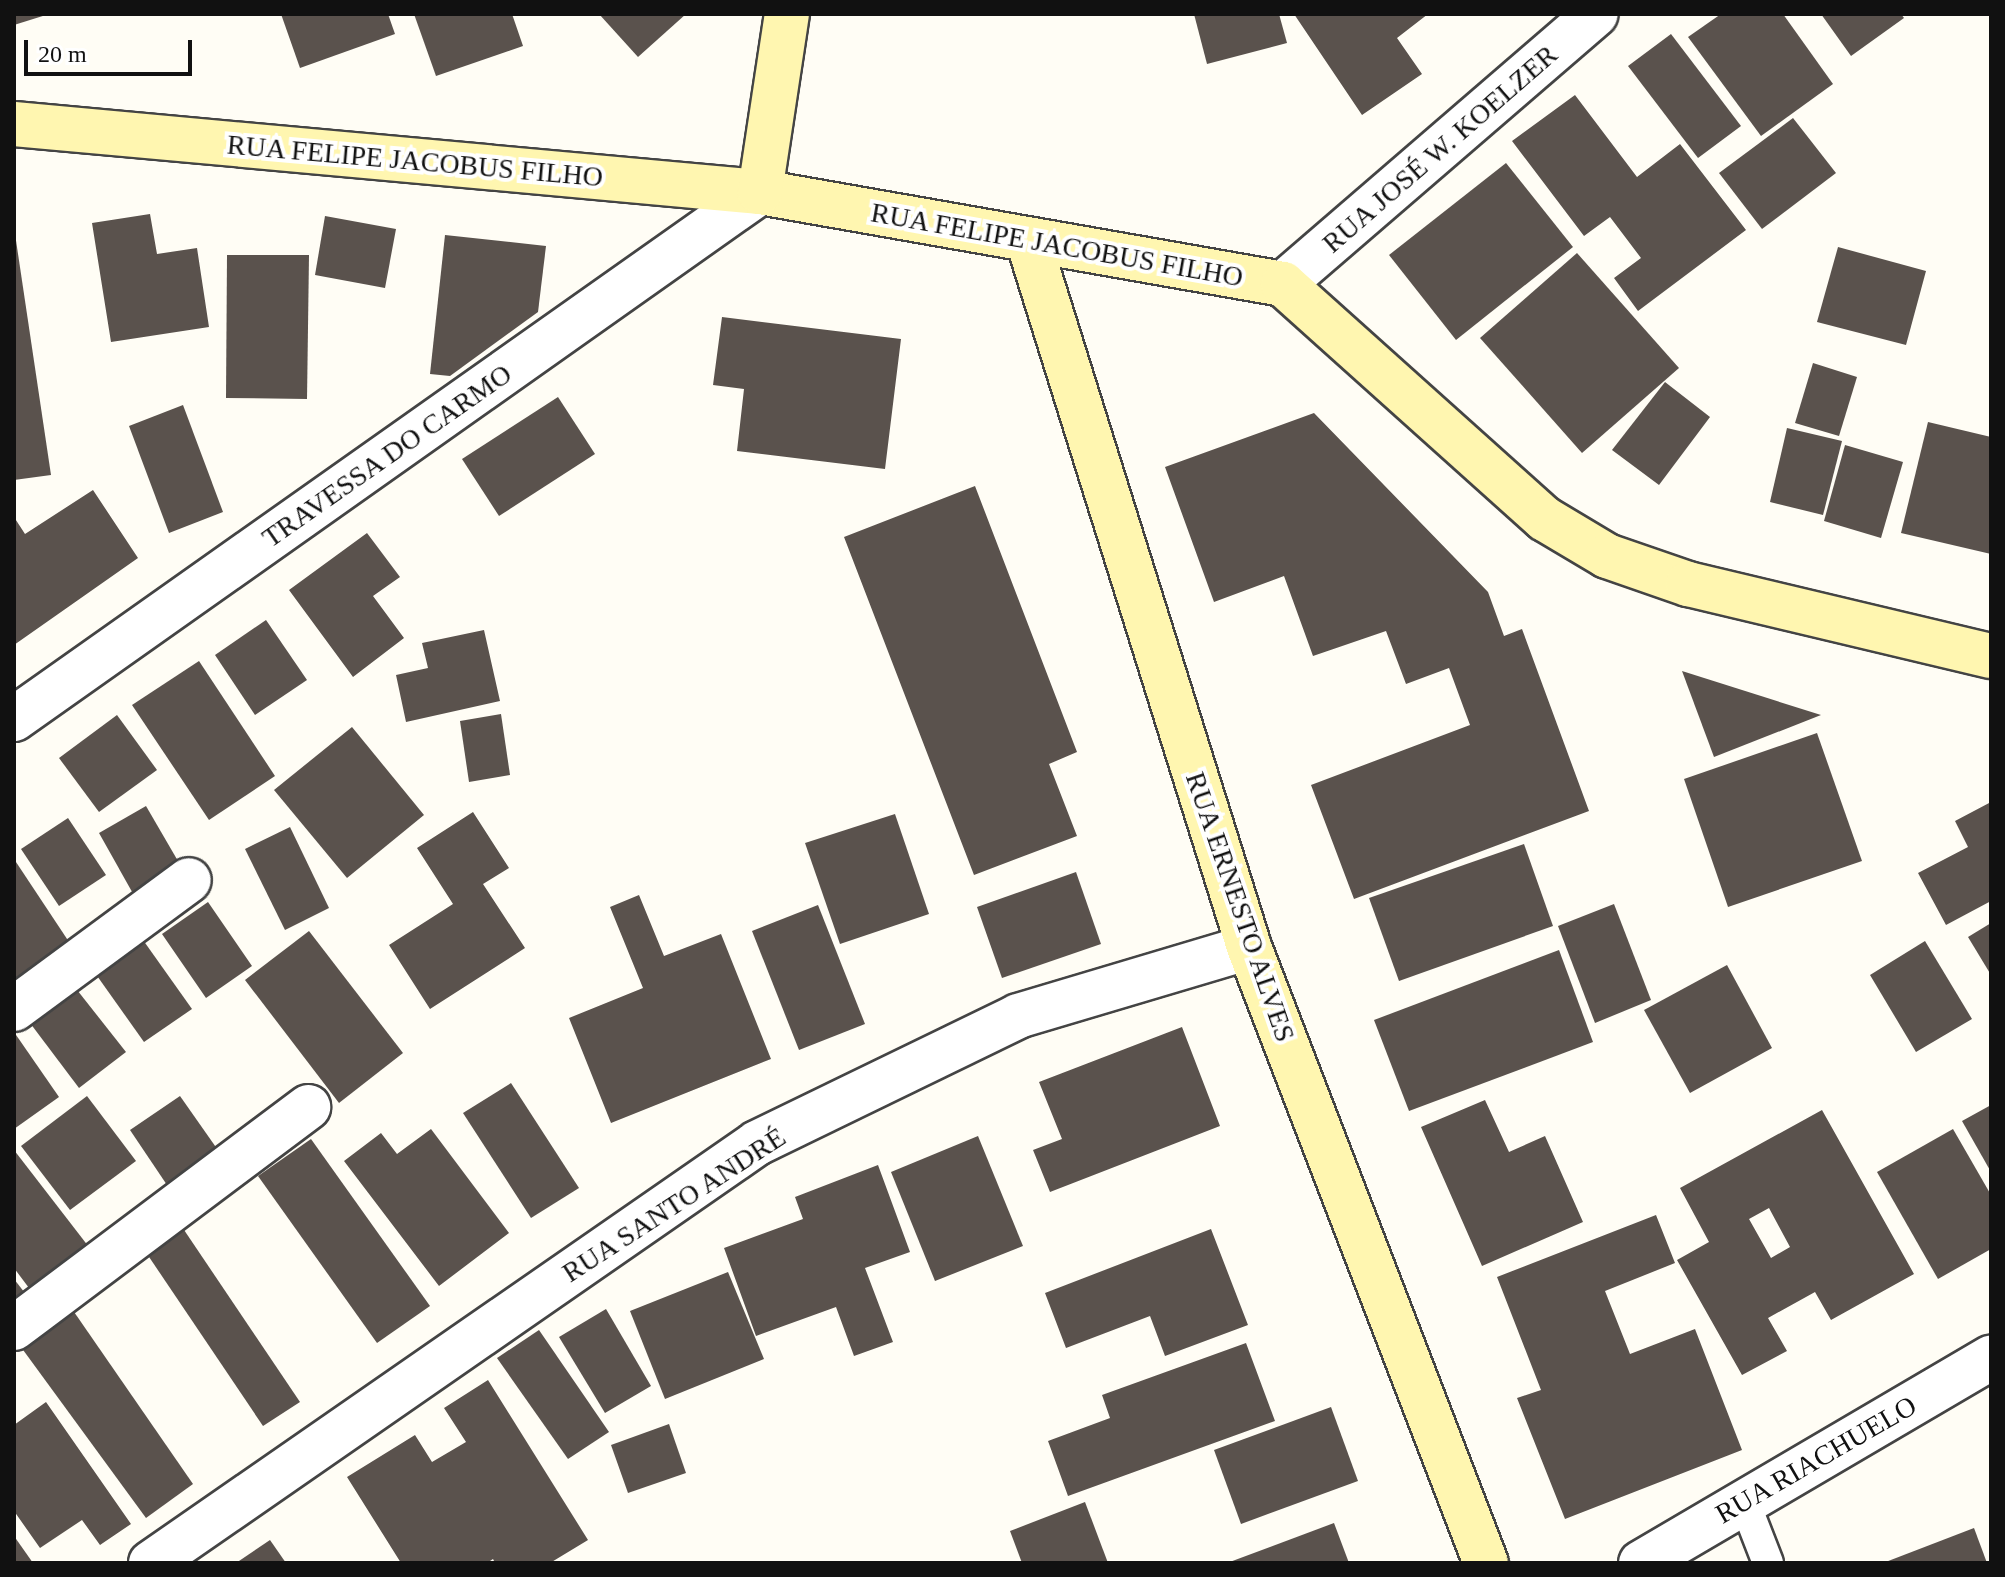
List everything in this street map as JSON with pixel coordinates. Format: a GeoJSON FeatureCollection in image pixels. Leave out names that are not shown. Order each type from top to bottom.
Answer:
{"type":"FeatureCollection","features":[{"type":"Feature","properties":{"kind":"main road"},"geometry":{"type":"LineString","coordinates":[[760,192],[787,14]]}},
{"type":"Feature","properties":{"kind":"main road","name":"RUA FELIPE JACOBUS FILHO"},"geometry":{"type":"LineString","coordinates":[[14,124],[760,192],[1283,284],[1545,519],[1607,556],[1688,584],[1991,656]]}},
{"type":"Feature","properties":{"kind":"main road","name":"RUA ERNESTO ALVES"},"geometry":{"type":"LineString","coordinates":[[1028,240],[1249,947],[1486,1563]]}},
{"type":"Feature","properties":{"kind":"street","name":"RUA JOSÉ W. KOELZER"},"geometry":{"type":"LineString","coordinates":[[1283,284],[1596,14]]}},
{"type":"Feature","properties":{"kind":"street","name":"TRAVESSA DO CARMO"},"geometry":{"type":"LineString","coordinates":[[14,719],[760,192]]}},
{"type":"Feature","properties":{"kind":"street"},"geometry":{"type":"LineString","coordinates":[[14,1009],[189,880]]}},
{"type":"Feature","properties":{"kind":"street","name":"RUA SANTO ANDRÉ"},"geometry":{"type":"LineString","coordinates":[[151,1563],[757,1143],[1018,1016],[1249,947]]}},
{"type":"Feature","properties":{"kind":"street"},"geometry":{"type":"LineString","coordinates":[[14,1328],[308,1107]]}},
{"type":"Feature","properties":{"kind":"street","name":"RUA RIACHUELO"},"geometry":{"type":"LineString","coordinates":[[1641,1563],[1991,1358]]}},
{"type":"Feature","properties":{"kind":"lane"},"geometry":{"type":"LineString","coordinates":[[1744,1501],[1768,1563]]}},
{"type":"Feature","properties":{"kind":"building"},"geometry":{"type":"Polygon","coordinates":[[[14,14],[46,14],[46,15],[14,25],[14,14]]]}},
{"type":"Feature","properties":{"kind":"building"},"geometry":{"type":"Polygon","coordinates":[[[281,14],[388,14],[395,34],[300,68],[281,14]]]}},
{"type":"Feature","properties":{"kind":"building"},"geometry":{"type":"Polygon","coordinates":[[[414,14],[512,14],[523,46],[436,76],[414,14]]]}},
{"type":"Feature","properties":{"kind":"building"},"geometry":{"type":"Polygon","coordinates":[[[599,14],[686,14],[638,57],[599,14]]]}},
{"type":"Feature","properties":{"kind":"building"},"geometry":{"type":"Polygon","coordinates":[[[1194,14],[1279,14],[1287,43],[1207,64],[1194,14]]]}},
{"type":"Feature","properties":{"kind":"building"},"geometry":{"type":"Polygon","coordinates":[[[1294,14],[1428,14],[1397,38],[1422,74],[1362,115],[1294,14]]]}},
{"type":"Feature","properties":{"kind":"building"},"geometry":{"type":"Polygon","coordinates":[[[1721,14],[1783,14],[1833,84],[1761,136],[1688,37],[1721,14]]]}},
{"type":"Feature","properties":{"kind":"building"},"geometry":{"type":"Polygon","coordinates":[[[1821,14],[1901,14],[1904,18],[1851,56],[1821,14]]]}},
{"type":"Feature","properties":{"kind":"building"},"geometry":{"type":"Polygon","coordinates":[[[1671,34],[1741,126],[1698,158],[1628,66],[1671,34]]]}},
{"type":"Feature","properties":{"kind":"building"},"geometry":{"type":"Polygon","coordinates":[[[1575,95],[1637,177],[1680,144],[1746,230],[1638,311],[1614,278],[1641,258],[1610,217],[1584,236],[1512,141],[1575,95]]]}},
{"type":"Feature","properties":{"kind":"building"},"geometry":{"type":"Polygon","coordinates":[[[1793,118],[1836,173],[1762,229],[1719,173],[1793,118]]]}},
{"type":"Feature","properties":{"kind":"building"},"geometry":{"type":"Polygon","coordinates":[[[1506,163],[1573,247],[1456,340],[1389,255],[1506,163]]]}},
{"type":"Feature","properties":{"kind":"building"},"geometry":{"type":"Polygon","coordinates":[[[150,214],[157,254],[197,248],[209,327],[111,342],[92,223],[150,214]]]}},
{"type":"Feature","properties":{"kind":"building"},"geometry":{"type":"Polygon","coordinates":[[[325,216],[396,229],[385,288],[315,275],[325,216]]]}},
{"type":"Feature","properties":{"kind":"building"},"geometry":{"type":"Polygon","coordinates":[[[14,227],[51,475],[14,480],[14,227]]]}},
{"type":"Feature","properties":{"kind":"building"},"geometry":{"type":"Polygon","coordinates":[[[445,235],[546,246],[538,312],[450,376],[430,374],[445,235]]]}},
{"type":"Feature","properties":{"kind":"building"},"geometry":{"type":"Polygon","coordinates":[[[1838,247],[1926,271],[1906,345],[1817,322],[1838,247]]]}},
{"type":"Feature","properties":{"kind":"building"},"geometry":{"type":"Polygon","coordinates":[[[1577,253],[1679,368],[1582,453],[1480,338],[1577,253]]]}},
{"type":"Feature","properties":{"kind":"building"},"geometry":{"type":"Polygon","coordinates":[[[227,255],[309,255],[307,399],[226,398],[227,255]]]}},
{"type":"Feature","properties":{"kind":"building"},"geometry":{"type":"Polygon","coordinates":[[[722,317],[901,339],[885,469],[737,451],[744,389],[713,385],[722,317]]]}},
{"type":"Feature","properties":{"kind":"building"},"geometry":{"type":"Polygon","coordinates":[[[1813,363],[1857,377],[1839,436],[1795,423],[1813,363]]]}},
{"type":"Feature","properties":{"kind":"building"},"geometry":{"type":"Polygon","coordinates":[[[1665,382],[1710,417],[1659,485],[1612,450],[1665,382]]]}},
{"type":"Feature","properties":{"kind":"building"},"geometry":{"type":"Polygon","coordinates":[[[558,397],[595,454],[499,516],[462,459],[558,397]]]}},
{"type":"Feature","properties":{"kind":"building"},"geometry":{"type":"Polygon","coordinates":[[[183,405],[223,512],[169,533],[129,426],[183,405]]]}},
{"type":"Feature","properties":{"kind":"building"},"geometry":{"type":"Polygon","coordinates":[[[1314,413],[1488,592],[1504,636],[1522,629],[1589,811],[1354,899],[1311,785],[1470,725],[1449,668],[1406,684],[1386,631],[1313,656],[1284,576],[1214,602],[1165,467],[1314,413]]]}},
{"type":"Feature","properties":{"kind":"building"},"geometry":{"type":"Polygon","coordinates":[[[1928,422],[1991,437],[1991,554],[1901,533],[1928,422]]]}},
{"type":"Feature","properties":{"kind":"building"},"geometry":{"type":"Polygon","coordinates":[[[1787,428],[1842,441],[1823,515],[1770,502],[1787,428]]]}},
{"type":"Feature","properties":{"kind":"building"},"geometry":{"type":"Polygon","coordinates":[[[1845,445],[1903,462],[1881,538],[1824,521],[1845,445]]]}},
{"type":"Feature","properties":{"kind":"building"},"geometry":{"type":"Polygon","coordinates":[[[975,486],[1077,752],[1049,764],[1077,836],[974,875],[844,537],[975,486]]]}},
{"type":"Feature","properties":{"kind":"building"},"geometry":{"type":"Polygon","coordinates":[[[93,490],[138,558],[14,645],[14,517],[25,534],[93,490]]]}},
{"type":"Feature","properties":{"kind":"building"},"geometry":{"type":"Polygon","coordinates":[[[367,533],[400,577],[373,596],[404,638],[353,677],[289,590],[367,533]]]}},
{"type":"Feature","properties":{"kind":"building"},"geometry":{"type":"Polygon","coordinates":[[[266,620],[307,680],[255,715],[215,655],[266,620]]]}},
{"type":"Feature","properties":{"kind":"building"},"geometry":{"type":"Polygon","coordinates":[[[484,630],[500,701],[406,722],[396,675],[428,668],[422,643],[484,630]]]}},
{"type":"Feature","properties":{"kind":"building"},"geometry":{"type":"Polygon","coordinates":[[[199,661],[275,776],[209,820],[132,705],[199,661]]]}},
{"type":"Feature","properties":{"kind":"building"},"geometry":{"type":"Polygon","coordinates":[[[1682,671],[1821,715],[1714,757],[1682,671]]]}},
{"type":"Feature","properties":{"kind":"building"},"geometry":{"type":"Polygon","coordinates":[[[501,714],[510,775],[469,782],[460,721],[501,714]]]}},
{"type":"Feature","properties":{"kind":"building"},"geometry":{"type":"Polygon","coordinates":[[[117,715],[157,770],[99,812],[59,758],[117,715]]]}},
{"type":"Feature","properties":{"kind":"building"},"geometry":{"type":"Polygon","coordinates":[[[352,727],[424,815],[347,878],[274,790],[352,727]]]}},
{"type":"Feature","properties":{"kind":"building"},"geometry":{"type":"Polygon","coordinates":[[[1817,733],[1862,861],[1728,907],[1684,779],[1817,733]]]}},
{"type":"Feature","properties":{"kind":"building"},"geometry":{"type":"Polygon","coordinates":[[[1991,802],[1991,901],[1946,925],[1918,873],[1968,847],[1955,821],[1991,802]]]}},
{"type":"Feature","properties":{"kind":"building"},"geometry":{"type":"Polygon","coordinates":[[[146,806],[189,880],[140,906],[99,833],[146,806]]]}},
{"type":"Feature","properties":{"kind":"building"},"geometry":{"type":"Polygon","coordinates":[[[473,812],[509,868],[483,884],[525,948],[430,1009],[389,945],[453,904],[417,848],[473,812]]]}},
{"type":"Feature","properties":{"kind":"building"},"geometry":{"type":"Polygon","coordinates":[[[895,814],[929,914],[840,944],[805,843],[895,814]]]}},
{"type":"Feature","properties":{"kind":"building"},"geometry":{"type":"Polygon","coordinates":[[[68,818],[106,875],[59,906],[21,849],[68,818]]]}},
{"type":"Feature","properties":{"kind":"building"},"geometry":{"type":"Polygon","coordinates":[[[290,827],[329,908],[285,930],[245,849],[290,827]]]}},
{"type":"Feature","properties":{"kind":"building"},"geometry":{"type":"Polygon","coordinates":[[[1524,844],[1553,926],[1399,981],[1369,898],[1524,844]]]}},
{"type":"Feature","properties":{"kind":"building"},"geometry":{"type":"Polygon","coordinates":[[[14,859],[77,954],[14,996],[14,859]]]}},
{"type":"Feature","properties":{"kind":"building"},"geometry":{"type":"Polygon","coordinates":[[[1076,872],[1101,944],[1002,978],[977,907],[1076,872]]]}},
{"type":"Feature","properties":{"kind":"building"},"geometry":{"type":"Polygon","coordinates":[[[639,895],[664,956],[721,934],[771,1059],[611,1123],[569,1018],[643,988],[610,907],[639,895]]]}},
{"type":"Feature","properties":{"kind":"building"},"geometry":{"type":"Polygon","coordinates":[[[208,902],[252,966],[206,998],[162,934],[208,902]]]}},
{"type":"Feature","properties":{"kind":"building"},"geometry":{"type":"Polygon","coordinates":[[[1614,904],[1651,1000],[1595,1023],[1558,926],[1614,904]]]}},
{"type":"Feature","properties":{"kind":"building"},"geometry":{"type":"Polygon","coordinates":[[[818,905],[865,1024],[799,1050],[752,931],[818,905]]]}},
{"type":"Feature","properties":{"kind":"building"},"geometry":{"type":"Polygon","coordinates":[[[1991,923],[1991,975],[1968,937],[1991,923]]]}},
{"type":"Feature","properties":{"kind":"building"},"geometry":{"type":"Polygon","coordinates":[[[309,931],[403,1053],[339,1103],[245,980],[309,931]]]}},
{"type":"Feature","properties":{"kind":"building"},"geometry":{"type":"Polygon","coordinates":[[[143,940],[192,1009],[144,1042],[95,973],[143,940]]]}},
{"type":"Feature","properties":{"kind":"building"},"geometry":{"type":"Polygon","coordinates":[[[1925,941],[1972,1019],[1916,1052],[1870,975],[1925,941]]]}},
{"type":"Feature","properties":{"kind":"building"},"geometry":{"type":"Polygon","coordinates":[[[1559,950],[1593,1042],[1409,1111],[1374,1020],[1559,950]]]}},
{"type":"Feature","properties":{"kind":"building"},"geometry":{"type":"Polygon","coordinates":[[[1727,965],[1772,1048],[1690,1093],[1644,1010],[1727,965]]]}},
{"type":"Feature","properties":{"kind":"building"},"geometry":{"type":"Polygon","coordinates":[[[70,981],[126,1052],[79,1088],[24,1015],[70,981]]]}},
{"type":"Feature","properties":{"kind":"building"},"geometry":{"type":"Polygon","coordinates":[[[1182,1027],[1220,1126],[1050,1192],[1033,1150],[1062,1139],[1039,1082],[1182,1027]]]}},
{"type":"Feature","properties":{"kind":"building"},"geometry":{"type":"Polygon","coordinates":[[[14,1032],[59,1097],[14,1129],[14,1032]]]}},
{"type":"Feature","properties":{"kind":"building"},"geometry":{"type":"Polygon","coordinates":[[[511,1083],[579,1188],[531,1218],[463,1113],[511,1083]]]}},
{"type":"Feature","properties":{"kind":"building"},"geometry":{"type":"Polygon","coordinates":[[[87,1096],[136,1161],[70,1210],[21,1146],[87,1096]]]}},
{"type":"Feature","properties":{"kind":"building"},"geometry":{"type":"Polygon","coordinates":[[[180,1096],[220,1153],[169,1188],[130,1130],[180,1096]]]}},
{"type":"Feature","properties":{"kind":"building"},"geometry":{"type":"Polygon","coordinates":[[[1485,1100],[1509,1152],[1545,1136],[1583,1222],[1482,1266],[1421,1127],[1485,1100]]]}},
{"type":"Feature","properties":{"kind":"building"},"geometry":{"type":"Polygon","coordinates":[[[1991,1105],[1991,1172],[1962,1121],[1991,1105]]]}},
{"type":"Feature","properties":{"kind":"building"},"geometry":{"type":"Polygon","coordinates":[[[1822,1110],[1914,1274],[1831,1320],[1815,1292],[1768,1318],[1787,1351],[1742,1375],[1677,1260],[1709,1242],[1680,1188],[1822,1110]],[[1769,1208],[1749,1219],[1771,1258],[1790,1247],[1769,1208]]]}},
{"type":"Feature","properties":{"kind":"building"},"geometry":{"type":"Polygon","coordinates":[[[431,1129],[509,1233],[439,1286],[344,1161],[381,1133],[397,1154],[431,1129]]]}},
{"type":"Feature","properties":{"kind":"building"},"geometry":{"type":"Polygon","coordinates":[[[1953,1129],[1991,1195],[1991,1249],[1938,1279],[1877,1172],[1953,1129]]]}},
{"type":"Feature","properties":{"kind":"building"},"geometry":{"type":"Polygon","coordinates":[[[978,1136],[1023,1246],[935,1281],[891,1172],[978,1136]]]}},
{"type":"Feature","properties":{"kind":"building"},"geometry":{"type":"Polygon","coordinates":[[[311,1139],[430,1306],[377,1343],[258,1176],[311,1139]]]}},
{"type":"Feature","properties":{"kind":"building"},"geometry":{"type":"Polygon","coordinates":[[[14,1150],[92,1251],[35,1296],[14,1268],[14,1150]]]}},
{"type":"Feature","properties":{"kind":"building"},"geometry":{"type":"Polygon","coordinates":[[[878,1165],[910,1252],[865,1268],[893,1342],[854,1356],[836,1307],[756,1336],[724,1248],[803,1219],[795,1197],[878,1165]]]}},
{"type":"Feature","properties":{"kind":"building"},"geometry":{"type":"Polygon","coordinates":[[[1656,1215],[1675,1263],[1605,1291],[1630,1354],[1695,1329],[1742,1450],[1565,1519],[1517,1398],[1541,1390],[1497,1277],[1656,1215]]]}},
{"type":"Feature","properties":{"kind":"building"},"geometry":{"type":"Polygon","coordinates":[[[178,1221],[300,1402],[263,1426],[141,1245],[178,1221]]]}},
{"type":"Feature","properties":{"kind":"building"},"geometry":{"type":"Polygon","coordinates":[[[1211,1229],[1248,1325],[1165,1356],[1150,1316],[1066,1348],[1045,1293],[1211,1229]]]}},
{"type":"Feature","properties":{"kind":"building"},"geometry":{"type":"Polygon","coordinates":[[[728,1272],[764,1359],[665,1399],[630,1311],[728,1272]]]}},
{"type":"Feature","properties":{"kind":"building"},"geometry":{"type":"Polygon","coordinates":[[[14,1279],[28,1297],[14,1307],[14,1279]]]}},
{"type":"Feature","properties":{"kind":"building"},"geometry":{"type":"Polygon","coordinates":[[[72,1309],[193,1484],[146,1518],[18,1343],[72,1309]]]}},
{"type":"Feature","properties":{"kind":"building"},"geometry":{"type":"Polygon","coordinates":[[[606,1309],[651,1386],[605,1413],[559,1337],[606,1309]]]}},
{"type":"Feature","properties":{"kind":"building"},"geometry":{"type":"Polygon","coordinates":[[[539,1330],[609,1432],[568,1459],[497,1358],[539,1330]]]}},
{"type":"Feature","properties":{"kind":"building"},"geometry":{"type":"Polygon","coordinates":[[[1246,1343],[1275,1421],[1068,1496],[1048,1441],[1110,1418],[1102,1395],[1246,1343]]]}},
{"type":"Feature","properties":{"kind":"building"},"geometry":{"type":"Polygon","coordinates":[[[488,1380],[588,1540],[550,1563],[495,1563],[493,1559],[487,1563],[401,1563],[347,1477],[415,1435],[432,1462],[466,1442],[444,1408],[488,1380]]]}},
{"type":"Feature","properties":{"kind":"building"},"geometry":{"type":"Polygon","coordinates":[[[46,1402],[131,1524],[100,1545],[82,1520],[40,1548],[14,1511],[14,1425],[46,1402]]]}},
{"type":"Feature","properties":{"kind":"building"},"geometry":{"type":"Polygon","coordinates":[[[1331,1407],[1358,1481],[1241,1524],[1214,1450],[1331,1407]]]}},
{"type":"Feature","properties":{"kind":"building"},"geometry":{"type":"Polygon","coordinates":[[[669,1424],[686,1473],[628,1493],[611,1445],[669,1424]]]}},
{"type":"Feature","properties":{"kind":"building"},"geometry":{"type":"Polygon","coordinates":[[[1085,1502],[1108,1563],[1022,1563],[1010,1531],[1085,1502]]]}},
{"type":"Feature","properties":{"kind":"building"},"geometry":{"type":"Polygon","coordinates":[[[1334,1523],[1349,1563],[1227,1563],[1334,1523]]]}},
{"type":"Feature","properties":{"kind":"building"},"geometry":{"type":"Polygon","coordinates":[[[1974,1528],[1987,1563],[1883,1563],[1974,1528]]]}},
{"type":"Feature","properties":{"kind":"building"},"geometry":{"type":"Polygon","coordinates":[[[14,1536],[33,1563],[14,1563],[14,1536]]]}},
{"type":"Feature","properties":{"kind":"building"},"geometry":{"type":"Polygon","coordinates":[[[270,1540],[286,1563],[236,1563],[270,1540]]]}}]}
